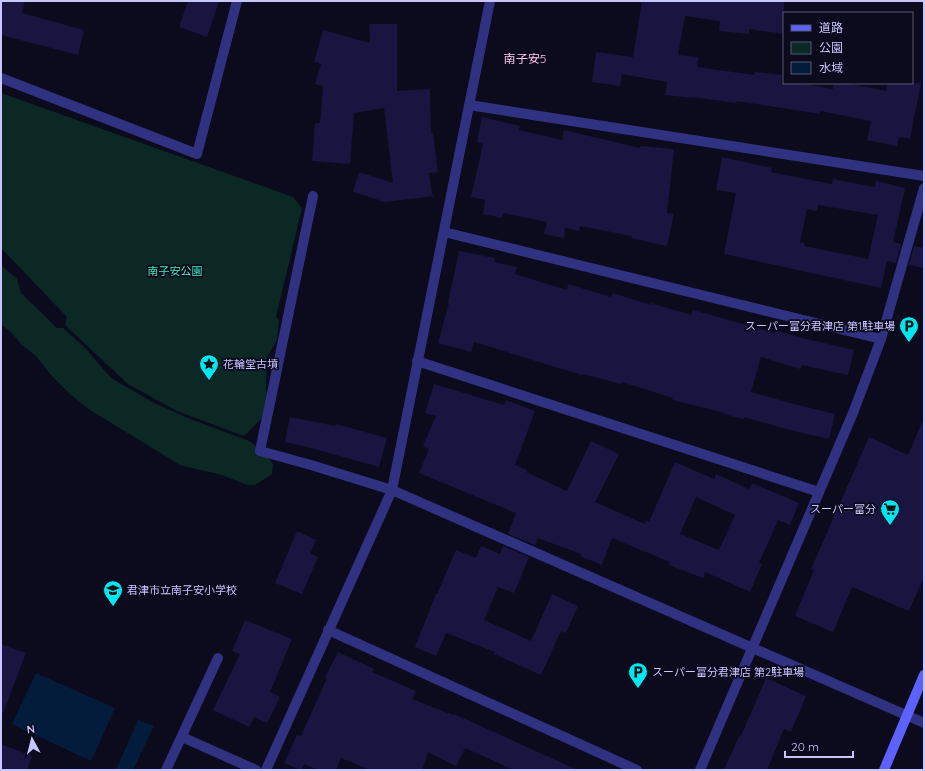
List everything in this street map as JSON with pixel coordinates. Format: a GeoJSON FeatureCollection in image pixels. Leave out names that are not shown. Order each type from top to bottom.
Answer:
{"type":"FeatureCollection","features":[{"type":"Feature","properties":{"kind":"street"},"geometry":{"type":"LineString","coordinates":[[1,78],[197,154],[237,1]]}},
{"type":"Feature","properties":{"kind":"street"},"geometry":{"type":"LineString","coordinates":[[266,770],[392,490],[490,1]]}},
{"type":"Feature","properties":{"kind":"street"},"geometry":{"type":"LineString","coordinates":[[469,105],[924,176]]}},
{"type":"Feature","properties":{"kind":"street"},"geometry":{"type":"LineString","coordinates":[[700,770],[819,492],[881,339],[924,188]]}},
{"type":"Feature","properties":{"kind":"street"},"geometry":{"type":"LineString","coordinates":[[313,196],[260,451],[392,490],[924,723]]}},
{"type":"Feature","properties":{"kind":"street"},"geometry":{"type":"LineString","coordinates":[[444,232],[881,339]]}},
{"type":"Feature","properties":{"kind":"street"},"geometry":{"type":"LineString","coordinates":[[417,362],[819,492]]}},
{"type":"Feature","properties":{"kind":"street"},"geometry":{"type":"LineString","coordinates":[[328,630],[637,770]]}},
{"type":"Feature","properties":{"kind":"street"},"geometry":{"type":"LineString","coordinates":[[166,770],[218,658]]}},
{"type":"Feature","properties":{"kind":"street"},"geometry":{"type":"LineString","coordinates":[[884,770],[924,675]]}},
{"type":"Feature","properties":{"kind":"street"},"geometry":{"type":"LineString","coordinates":[[182,737],[256,770]]}},
{"type":"Feature","properties":{"kind":"green space","name":"南子安公園"},"geometry":{"type":"Polygon","coordinates":[[[1,93],[293,197],[302,208],[276,317],[279,320],[277,340],[267,357],[266,391],[268,402],[264,416],[244,436],[177,411],[128,384],[65,325],[67,317],[1,248],[1,93]]]}},
{"type":"Feature","properties":{"kind":"green space"},"geometry":{"type":"Polygon","coordinates":[[[1,265],[17,279],[21,293],[57,328],[63,328],[85,348],[111,378],[154,403],[190,419],[249,441],[264,452],[273,464],[272,474],[255,485],[247,485],[222,475],[180,465],[90,410],[71,395],[51,375],[36,356],[21,344],[12,333],[1,324],[1,265]]]}},
{"type":"Feature","properties":{"kind":"water"},"geometry":{"type":"Polygon","coordinates":[[[36,673],[115,708],[91,761],[12,724],[36,673]]]}},
{"type":"Feature","properties":{"kind":"water"},"geometry":{"type":"Polygon","coordinates":[[[138,720],[154,726],[133,770],[116,770],[138,720]]]}},
{"type":"Feature","properties":{"kind":"building"},"geometry":{"type":"Polygon","coordinates":[[[1,1],[25,1],[22,13],[84,30],[78,55],[1,35],[1,1]]]}},
{"type":"Feature","properties":{"kind":"building"},"geometry":{"type":"Polygon","coordinates":[[[188,1],[219,1],[207,37],[179,27],[188,1]]]}},
{"type":"Feature","properties":{"kind":"building"},"geometry":{"type":"Polygon","coordinates":[[[642,1],[784,1],[783,34],[749,29],[749,34],[719,31],[720,21],[685,16],[678,55],[698,57],[697,67],[754,75],[755,72],[782,75],[781,83],[783,84],[805,84],[833,89],[834,84],[851,84],[886,91],[888,84],[921,83],[910,139],[899,137],[897,146],[867,140],[871,121],[820,111],[820,114],[737,101],[736,103],[665,95],[667,82],[622,74],[620,86],[592,82],[596,52],[633,57],[642,1]]]}},
{"type":"Feature","properties":{"kind":"building"},"geometry":{"type":"Polygon","coordinates":[[[369,24],[397,24],[397,91],[430,89],[431,133],[433,133],[438,172],[429,173],[432,195],[435,196],[385,202],[353,192],[359,172],[393,183],[384,108],[354,113],[350,164],[312,161],[315,123],[320,123],[323,86],[315,84],[321,64],[314,62],[323,30],[370,43],[369,24]]]}},
{"type":"Feature","properties":{"kind":"building"},"geometry":{"type":"Polygon","coordinates":[[[482,117],[520,126],[519,130],[562,140],[564,130],[640,148],[641,146],[674,149],[667,213],[674,214],[667,246],[631,238],[632,236],[580,226],[579,231],[565,228],[564,238],[544,234],[547,222],[503,213],[502,218],[483,214],[485,200],[471,197],[483,144],[477,142],[482,117]]]}},
{"type":"Feature","properties":{"kind":"building"},"geometry":{"type":"Polygon","coordinates":[[[722,157],[772,168],[771,172],[832,184],[833,179],[875,187],[876,181],[905,188],[893,242],[901,244],[896,263],[887,261],[881,288],[724,254],[736,193],[716,190],[722,157]],[[818,205],[817,211],[807,209],[800,242],[805,243],[804,246],[868,259],[878,215],[818,205]]]}},
{"type":"Feature","properties":{"kind":"building"},"geometry":{"type":"Polygon","coordinates":[[[914,246],[924,248],[924,268],[909,265],[914,246]]]}},
{"type":"Feature","properties":{"kind":"building"},"geometry":{"type":"Polygon","coordinates":[[[459,251],[495,258],[494,262],[517,267],[515,274],[567,290],[568,284],[611,297],[613,293],[651,305],[651,303],[691,315],[693,310],[775,333],[775,330],[854,350],[848,375],[802,365],[800,369],[761,357],[751,392],[835,414],[829,439],[744,417],[743,419],[672,400],[673,398],[622,382],[621,384],[582,375],[474,342],[471,352],[438,343],[449,303],[459,251]]]}},
{"type":"Feature","properties":{"kind":"building"},"geometry":{"type":"Polygon","coordinates":[[[434,384],[504,405],[506,400],[535,411],[515,465],[527,470],[526,472],[567,491],[591,441],[619,454],[595,502],[645,524],[646,520],[649,522],[675,462],[714,479],[716,474],[749,489],[752,483],[799,503],[790,525],[778,520],[759,563],[762,564],[750,592],[705,572],[703,578],[669,565],[670,562],[612,538],[602,565],[580,556],[581,554],[538,538],[535,545],[508,534],[516,513],[419,473],[429,449],[423,446],[436,416],[425,413],[434,384]],[[696,497],[680,534],[719,550],[735,515],[696,497]]]}},
{"type":"Feature","properties":{"kind":"building"},"geometry":{"type":"Polygon","coordinates":[[[290,417],[335,426],[336,424],[387,438],[379,467],[285,442],[290,417]]]}},
{"type":"Feature","properties":{"kind":"building"},"geometry":{"type":"Polygon","coordinates":[[[924,418],[924,577],[909,611],[852,587],[833,632],[795,616],[814,570],[811,569],[869,437],[908,455],[924,418]]]}},
{"type":"Feature","properties":{"kind":"building"},"geometry":{"type":"Polygon","coordinates":[[[297,531],[316,540],[310,554],[318,557],[302,594],[275,583],[297,531]]]}},
{"type":"Feature","properties":{"kind":"building"},"geometry":{"type":"Polygon","coordinates":[[[481,546],[500,554],[503,546],[529,557],[514,593],[498,587],[484,620],[531,641],[552,594],[578,606],[566,633],[561,631],[541,675],[494,654],[495,652],[446,633],[436,656],[415,647],[436,594],[456,550],[476,558],[481,546]]]}},
{"type":"Feature","properties":{"kind":"building"},"geometry":{"type":"Polygon","coordinates":[[[245,620],[292,639],[270,692],[280,697],[267,723],[254,717],[249,727],[213,710],[240,654],[232,651],[245,620]]]}},
{"type":"Feature","properties":{"kind":"building"},"geometry":{"type":"Polygon","coordinates":[[[1,644],[26,653],[3,713],[1,713],[1,644]]]}},
{"type":"Feature","properties":{"kind":"building"},"geometry":{"type":"Polygon","coordinates":[[[338,652],[374,669],[372,672],[416,691],[412,699],[453,715],[454,714],[578,770],[514,770],[465,748],[456,766],[428,752],[422,770],[370,770],[341,758],[336,770],[319,770],[304,764],[300,770],[284,763],[297,735],[301,736],[327,678],[325,677],[338,652]]]}},
{"type":"Feature","properties":{"kind":"building"},"geometry":{"type":"Polygon","coordinates":[[[766,678],[806,696],[791,732],[784,729],[767,770],[724,770],[739,736],[741,736],[766,678]]]}},
{"type":"Feature","properties":{"kind":"building"},"geometry":{"type":"Polygon","coordinates":[[[1,744],[32,756],[27,770],[1,770],[1,744]]]}},
{"type":"Feature","properties":{"kind":"place","name":"スーパー富分君津店 第1駐車場"},"geometry":{"type":"Point","coordinates":[909,343]}},
{"type":"Feature","properties":{"kind":"place","name":"花輪堂古墳"},"geometry":{"type":"Point","coordinates":[209,381]}},
{"type":"Feature","properties":{"kind":"place","name":"スーパー富分"},"geometry":{"type":"Point","coordinates":[890,526]}},
{"type":"Feature","properties":{"kind":"place","name":"君津市立南子安小学校"},"geometry":{"type":"Point","coordinates":[113,607]}},
{"type":"Feature","properties":{"kind":"place","name":"スーパー富分君津店 第2駐車場"},"geometry":{"type":"Point","coordinates":[638,689]}},
{"type":"Feature","properties":{"kind":"district","name":"南子安5"},"geometry":{"type":"Point","coordinates":[525,58]}}]}
